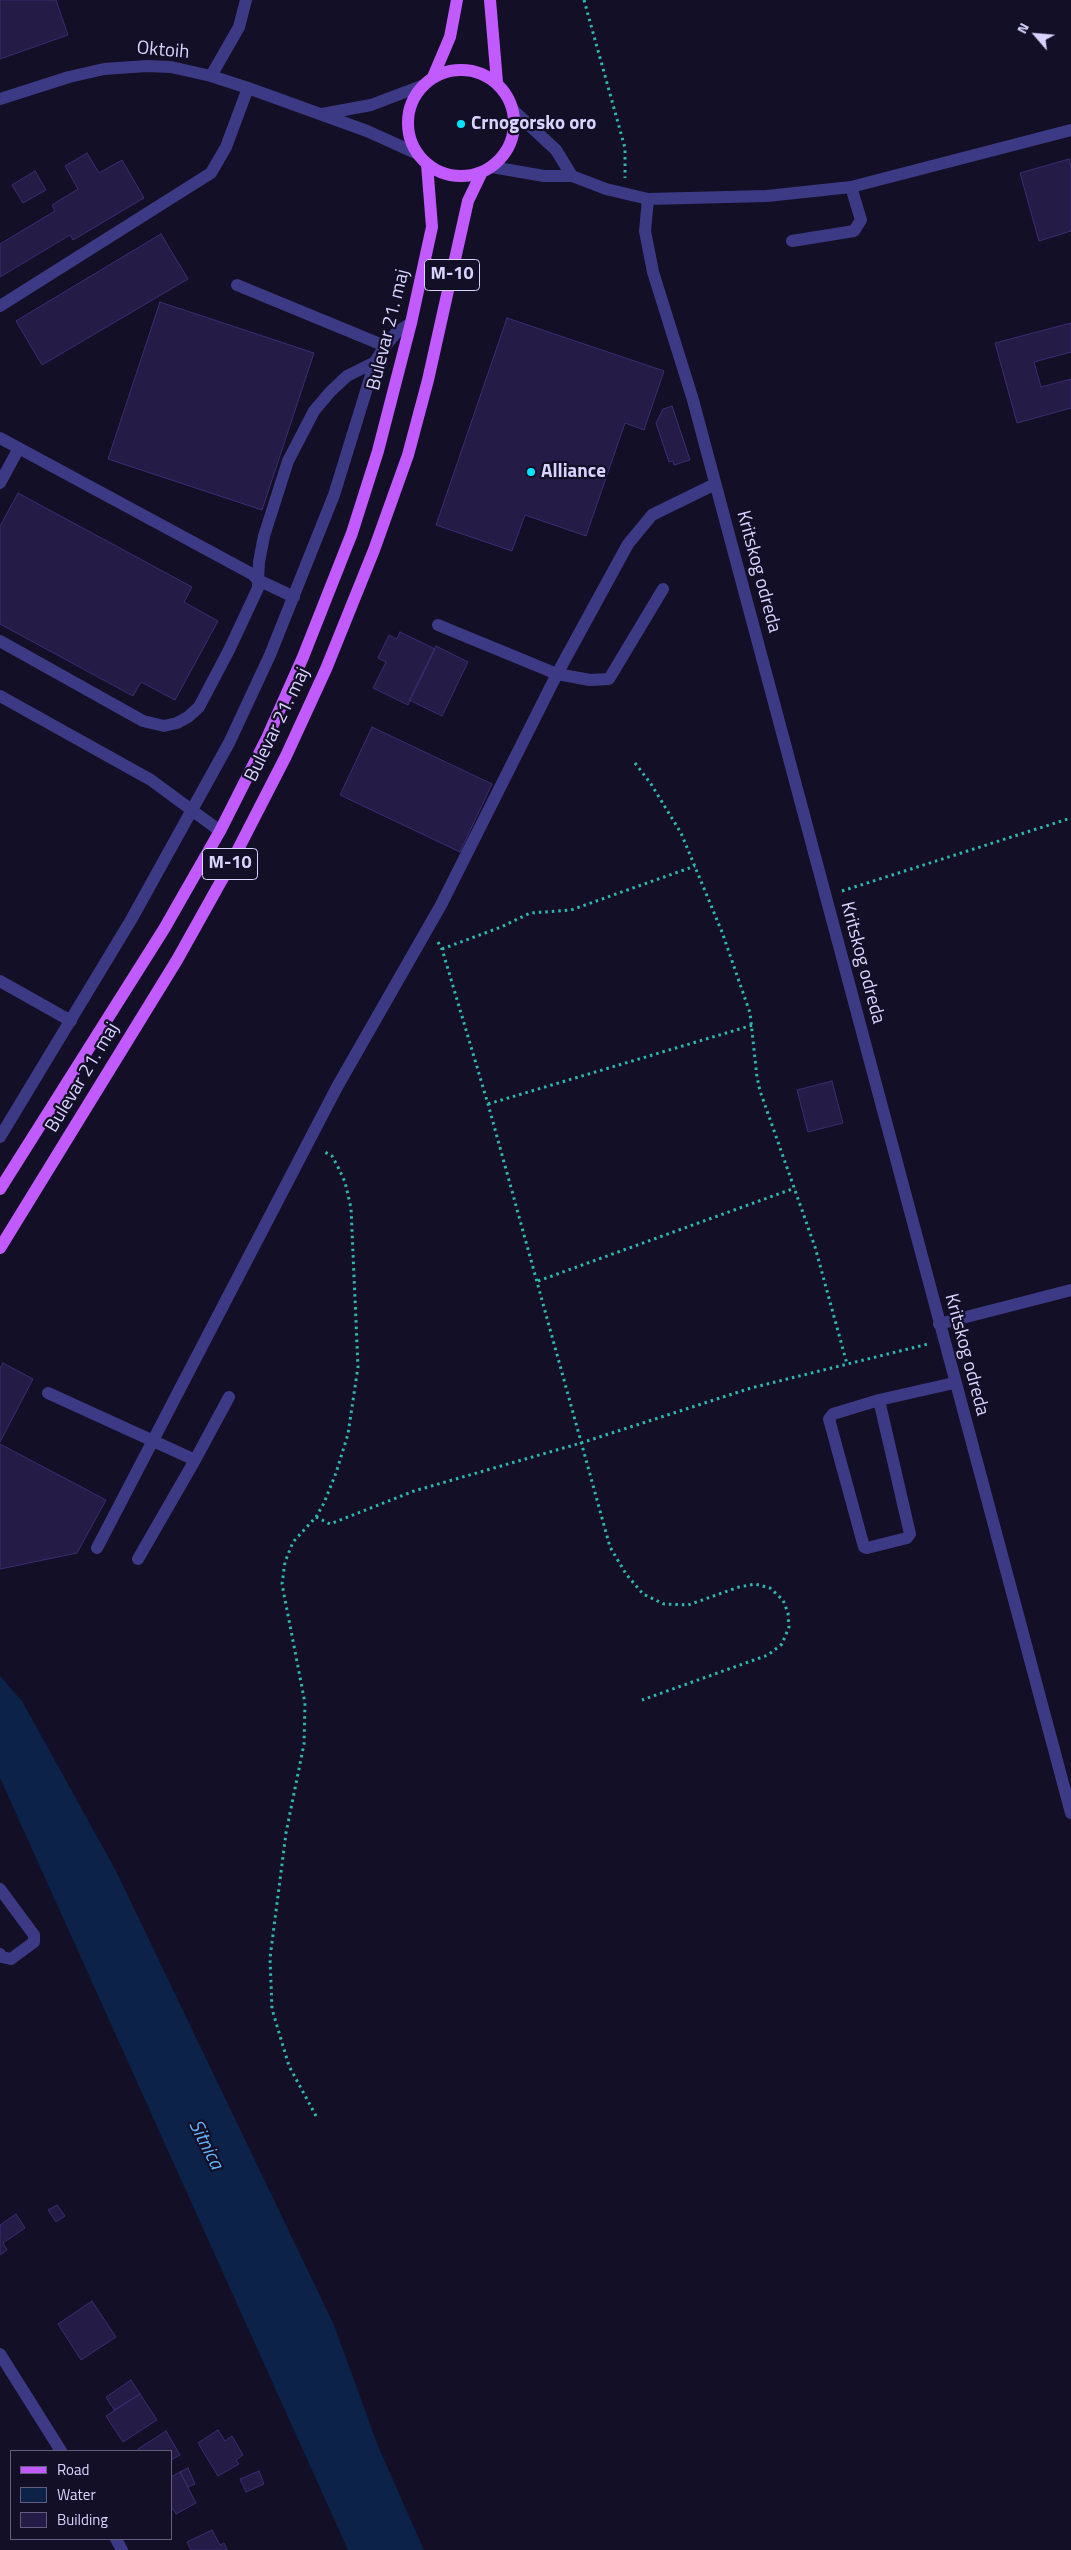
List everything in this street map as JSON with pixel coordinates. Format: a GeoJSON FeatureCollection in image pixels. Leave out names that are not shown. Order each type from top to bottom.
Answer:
{"type":"FeatureCollection","features":[{"type":"Feature","properties":{"kind":"main road"},"geometry":{"type":"LineString","coordinates":[[457,0],[450,36],[428,81],[414,97],[409,112],[408,127],[418,154],[427,164],[453,176],[468,176],[487,170]]}},
{"type":"Feature","properties":{"kind":"main road"},"geometry":{"type":"LineString","coordinates":[[490,0],[497,82]]}},
{"type":"Feature","properties":{"kind":"main road"},"geometry":{"type":"LineString","coordinates":[[428,81],[449,71],[466,69],[482,73],[497,82],[507,95],[514,111]]}},
{"type":"Feature","properties":{"kind":"main road","name":"M-10"},"geometry":{"type":"LineString","coordinates":[[487,170],[501,159],[510,145],[515,128],[514,111]]}},
{"type":"Feature","properties":{"kind":"main road","name":"Bulevar 21. maj"},"geometry":{"type":"LineString","coordinates":[[0,1189],[164,929],[220,831],[286,697],[329,595],[378,451],[411,323],[432,227],[427,164]]}},
{"type":"Feature","properties":{"kind":"main road","name":"Bulevar 21. maj"},"geometry":{"type":"LineString","coordinates":[[0,1248],[176,960],[229,867],[286,756],[326,669],[374,550],[408,455],[428,380],[468,201],[487,170]]}},
{"type":"Feature","properties":{"kind":"street"},"geometry":{"type":"LineString","coordinates":[[211,76],[239,27],[246,0]]}},
{"type":"Feature","properties":{"kind":"street","name":"Oktoih"},"geometry":{"type":"LineString","coordinates":[[0,99],[86,72],[122,66],[170,67],[211,76],[248,88],[367,131],[418,154]]}},
{"type":"Feature","properties":{"kind":"street","name":"Oktoih"},"geometry":{"type":"LineString","coordinates":[[320,114],[371,105],[428,81]]}},
{"type":"Feature","properties":{"kind":"street"},"geometry":{"type":"LineString","coordinates":[[0,306],[211,173],[226,147],[248,88]]}},
{"type":"Feature","properties":{"kind":"street"},"geometry":{"type":"LineString","coordinates":[[514,111],[556,150],[572,176]]}},
{"type":"Feature","properties":{"kind":"street"},"geometry":{"type":"LineString","coordinates":[[487,170],[544,176],[572,176],[648,199],[767,196],[851,187],[1071,130]]}},
{"type":"Feature","properties":{"kind":"street"},"geometry":{"type":"LineString","coordinates":[[792,241],[854,231],[861,220],[851,187]]}},
{"type":"Feature","properties":{"kind":"street","name":"Kritskog odreda"},"geometry":{"type":"LineString","coordinates":[[648,199],[645,231],[649,255],[715,484],[954,1383],[1071,1813]]}},
{"type":"Feature","properties":{"kind":"street"},"geometry":{"type":"LineString","coordinates":[[237,285],[385,346]]}},
{"type":"Feature","properties":{"kind":"street"},"geometry":{"type":"LineString","coordinates":[[0,1136],[131,920],[229,743],[270,655],[334,495],[375,362],[397,332],[411,323]]}},
{"type":"Feature","properties":{"kind":"street"},"geometry":{"type":"LineString","coordinates":[[0,642],[144,721],[164,726],[177,723],[188,717],[199,707],[230,650],[258,588],[259,562],[268,522],[288,461],[299,438],[314,411],[330,392],[347,376],[375,362]]}},
{"type":"Feature","properties":{"kind":"street"},"geometry":{"type":"LineString","coordinates":[[0,438],[252,574],[258,580],[294,597]]}},
{"type":"Feature","properties":{"kind":"street"},"geometry":{"type":"LineString","coordinates":[[0,484],[19,448]]}},
{"type":"Feature","properties":{"kind":"street"},"geometry":{"type":"LineString","coordinates":[[97,1548],[337,1087],[425,934],[557,674],[628,544],[652,515],[715,484]]}},
{"type":"Feature","properties":{"kind":"street"},"geometry":{"type":"LineString","coordinates":[[438,626],[557,674],[590,680],[608,679],[663,589]]}},
{"type":"Feature","properties":{"kind":"street"},"geometry":{"type":"LineString","coordinates":[[0,696],[151,780],[220,831]]}},
{"type":"Feature","properties":{"kind":"street"},"geometry":{"type":"LineString","coordinates":[[0,981],[71,1021]]}},
{"type":"Feature","properties":{"kind":"street"},"geometry":{"type":"LineString","coordinates":[[939,1324],[1071,1290]]}},
{"type":"Feature","properties":{"kind":"street"},"geometry":{"type":"LineString","coordinates":[[879,1400],[910,1534],[907,1538],[867,1548],[864,1547],[829,1419],[833,1414],[879,1400],[954,1383]]}},
{"type":"Feature","properties":{"kind":"street"},"geometry":{"type":"LineString","coordinates":[[48,1393],[195,1460]]}},
{"type":"Feature","properties":{"kind":"street"},"geometry":{"type":"LineString","coordinates":[[138,1560],[229,1397]]}},
{"type":"Feature","properties":{"kind":"street"},"geometry":{"type":"LineString","coordinates":[[0,1888],[34,1935],[34,1942],[12,1959],[0,1954]]}},
{"type":"Feature","properties":{"kind":"street"},"geometry":{"type":"LineString","coordinates":[[0,2354],[60,2450]]}},
{"type":"Feature","properties":{"kind":"path"},"geometry":{"type":"LineString","coordinates":[[584,0],[625,148],[624,193]]}},
{"type":"Feature","properties":{"kind":"path"},"geometry":{"type":"LineString","coordinates":[[635,763],[651,784],[681,833],[722,932],[753,1025],[758,1084],[814,1247],[846,1364]]}},
{"type":"Feature","properties":{"kind":"path"},"geometry":{"type":"LineString","coordinates":[[825,896],[1071,818]]}},
{"type":"Feature","properties":{"kind":"path"},"geometry":{"type":"LineString","coordinates":[[442,949],[501,927],[530,913],[570,910],[695,866]]}},
{"type":"Feature","properties":{"kind":"path"},"geometry":{"type":"LineString","coordinates":[[425,934],[434,938],[442,949],[538,1281],[610,1547],[626,1574],[643,1594],[664,1604],[688,1606],[739,1587],[755,1584],[770,1588],[783,1600],[788,1613],[789,1627],[782,1644],[768,1655],[642,1700]]}},
{"type":"Feature","properties":{"kind":"path"},"geometry":{"type":"LineString","coordinates":[[488,1104],[753,1025]]}},
{"type":"Feature","properties":{"kind":"path"},"geometry":{"type":"LineString","coordinates":[[308,1143],[332,1156],[348,1195],[358,1341],[354,1398],[348,1434],[330,1490],[316,1517],[293,1542],[285,1562],[282,1584],[305,1703],[305,1719],[304,1744],[286,1833],[270,1958],[272,2009],[289,2066],[316,2116]]}},
{"type":"Feature","properties":{"kind":"path"},"geometry":{"type":"LineString","coordinates":[[538,1281],[794,1188]]}},
{"type":"Feature","properties":{"kind":"path"},"geometry":{"type":"LineString","coordinates":[[316,1517],[330,1524],[414,1491],[581,1443],[751,1388],[943,1341]]}},
{"type":"Feature","properties":{"kind":"water","name":"Sitnica"},"geometry":{"type":"Polygon","coordinates":[[[0,1676],[22,1701],[116,1871],[334,2325],[378,2446],[424,2550],[348,2550],[0,1778],[0,1676]]]}},
{"type":"Feature","properties":{"kind":"building"},"geometry":{"type":"Polygon","coordinates":[[[0,0],[56,0],[68,35],[0,59],[0,0]]]}},
{"type":"Feature","properties":{"kind":"building"},"geometry":{"type":"Polygon","coordinates":[[[87,153],[99,173],[122,160],[144,198],[73,240],[70,235],[0,277],[0,244],[55,211],[52,205],[78,189],[65,166],[87,153]]]}},
{"type":"Feature","properties":{"kind":"building"},"geometry":{"type":"Polygon","coordinates":[[[1069,159],[1071,167],[1071,231],[1039,241],[1020,173],[1069,159]]]}},
{"type":"Feature","properties":{"kind":"building"},"geometry":{"type":"Polygon","coordinates":[[[35,171],[46,190],[23,203],[12,185],[35,171]]]}},
{"type":"Feature","properties":{"kind":"building"},"geometry":{"type":"Polygon","coordinates":[[[161,234],[188,279],[42,365],[16,321],[161,234]]]}},
{"type":"Feature","properties":{"kind":"building"},"geometry":{"type":"Polygon","coordinates":[[[160,302],[314,353],[262,510],[108,459],[160,302]]]}},
{"type":"Feature","properties":{"kind":"building","name":"Alliance"},"geometry":{"type":"Polygon","coordinates":[[[507,318],[664,371],[644,430],[625,423],[586,536],[525,515],[512,551],[436,525],[507,318]]]}},
{"type":"Feature","properties":{"kind":"building"},"geometry":{"type":"Polygon","coordinates":[[[1071,323],[1071,352],[1034,362],[1041,387],[1071,379],[1071,408],[1017,423],[995,343],[1071,323]]]}},
{"type":"Feature","properties":{"kind":"building"},"geometry":{"type":"Polygon","coordinates":[[[672,406],[690,460],[674,465],[673,461],[669,462],[656,423],[663,409],[672,406]]]}},
{"type":"Feature","properties":{"kind":"building"},"geometry":{"type":"Polygon","coordinates":[[[18,493],[192,587],[184,602],[218,621],[175,700],[141,682],[133,696],[0,624],[0,526],[18,493]]]}},
{"type":"Feature","properties":{"kind":"building"},"geometry":{"type":"Polygon","coordinates":[[[400,632],[435,649],[408,705],[373,688],[386,662],[378,658],[389,635],[397,639],[400,632]]]}},
{"type":"Feature","properties":{"kind":"building"},"geometry":{"type":"Polygon","coordinates":[[[436,646],[468,662],[442,716],[409,700],[436,646]]]}},
{"type":"Feature","properties":{"kind":"building"},"geometry":{"type":"Polygon","coordinates":[[[372,727],[492,784],[460,852],[340,795],[372,727]]]}},
{"type":"Feature","properties":{"kind":"building"},"geometry":{"type":"Polygon","coordinates":[[[832,1081],[843,1123],[808,1132],[797,1090],[832,1081]]]}},
{"type":"Feature","properties":{"kind":"building"},"geometry":{"type":"Polygon","coordinates":[[[3,1363],[33,1379],[0,1442],[0,1368],[3,1363]]]}},
{"type":"Feature","properties":{"kind":"building"},"geometry":{"type":"Polygon","coordinates":[[[0,1444],[106,1500],[77,1553],[0,1569],[0,1444]]]}},
{"type":"Feature","properties":{"kind":"building"},"geometry":{"type":"Polygon","coordinates":[[[57,2205],[65,2216],[56,2222],[48,2210],[57,2205]]]}},
{"type":"Feature","properties":{"kind":"building"},"geometry":{"type":"Polygon","coordinates":[[[16,2214],[25,2228],[3,2243],[7,2250],[0,2255],[0,2225],[16,2214]]]}},
{"type":"Feature","properties":{"kind":"building"},"geometry":{"type":"Polygon","coordinates":[[[92,2301],[116,2337],[81,2360],[58,2324],[92,2301]]]}},
{"type":"Feature","properties":{"kind":"building"},"geometry":{"type":"Polygon","coordinates":[[[131,2380],[140,2394],[114,2410],[106,2397],[131,2380]]]}},
{"type":"Feature","properties":{"kind":"building"},"geometry":{"type":"Polygon","coordinates":[[[140,2394],[157,2420],[123,2442],[106,2416],[140,2394]]]}},
{"type":"Feature","properties":{"kind":"building"},"geometry":{"type":"Polygon","coordinates":[[[218,2430],[225,2441],[232,2436],[243,2455],[236,2460],[239,2464],[218,2476],[198,2443],[218,2430]]]}},
{"type":"Feature","properties":{"kind":"building"},"geometry":{"type":"Polygon","coordinates":[[[166,2431],[180,2455],[172,2459],[172,2450],[138,2449],[166,2431]]]}},
{"type":"Feature","properties":{"kind":"building"},"geometry":{"type":"Polygon","coordinates":[[[188,2468],[195,2484],[188,2487],[180,2472],[188,2468]]]}},
{"type":"Feature","properties":{"kind":"building"},"geometry":{"type":"Polygon","coordinates":[[[259,2471],[264,2484],[246,2492],[240,2479],[259,2471]]]}},
{"type":"Feature","properties":{"kind":"building"},"geometry":{"type":"Polygon","coordinates":[[[180,2472],[196,2503],[176,2514],[172,2510],[172,2476],[180,2472]]]}},
{"type":"Feature","properties":{"kind":"building"},"geometry":{"type":"Polygon","coordinates":[[[212,2530],[220,2545],[224,2543],[227,2550],[191,2550],[187,2542],[212,2530]]]}},
{"type":"Feature","properties":{"kind":"place","name":"Crnogorsko oro"},"geometry":{"type":"Point","coordinates":[461,124]}},
{"type":"Feature","properties":{"kind":"place","name":"Alliance"},"geometry":{"type":"Point","coordinates":[531,472]}}]}
